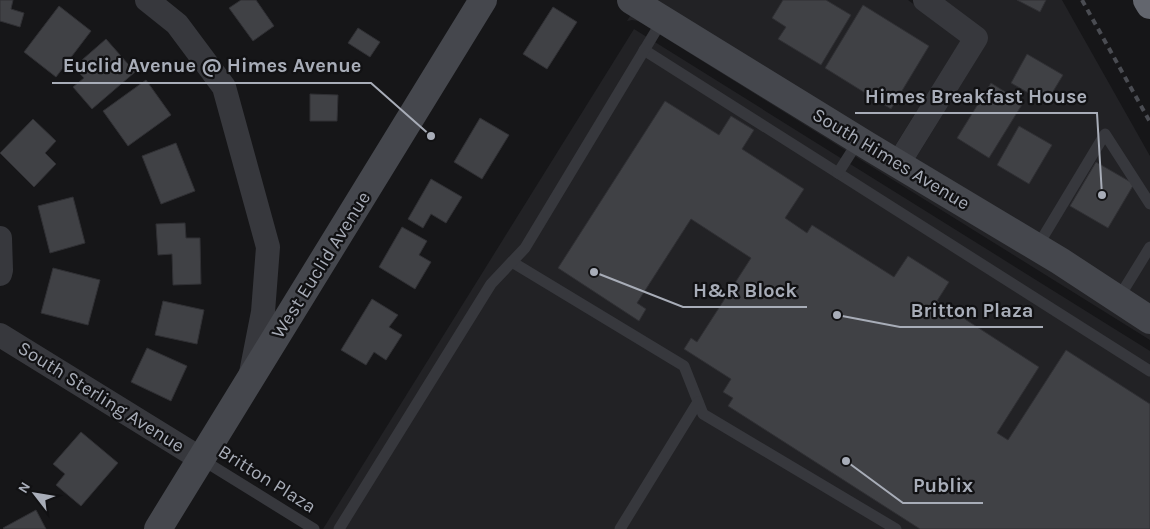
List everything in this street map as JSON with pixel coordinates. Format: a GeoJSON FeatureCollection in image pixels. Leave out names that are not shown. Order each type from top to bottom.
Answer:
{"type":"FeatureCollection","features":[{"type":"Feature","properties":{"kind":"highway"},"geometry":{"type":"LineString","coordinates":[[1147,0],[1150,5]]}},
{"type":"Feature","properties":{"kind":"street"},"geometry":{"type":"LineString","coordinates":[[147,0],[177,24],[224,87],[268,248],[262,312],[249,382]]}},
{"type":"Feature","properties":{"kind":"street","name":"West Euclid Avenue"},"geometry":{"type":"LineString","coordinates":[[158,529],[484,0]]}},
{"type":"Feature","properties":{"kind":"street","name":"South Himes Avenue"},"geometry":{"type":"LineString","coordinates":[[631,0],[1037,247],[1150,320]]}},
{"type":"Feature","properties":{"kind":"street"},"geometry":{"type":"LineString","coordinates":[[898,164],[976,38],[925,0]]}},
{"type":"Feature","properties":{"kind":"street"},"geometry":{"type":"LineString","coordinates":[[0,238],[0,274]]}},
{"type":"Feature","properties":{"kind":"street","name":"South Sterling Avenue"},"geometry":{"type":"LineString","coordinates":[[0,335],[201,459]]}},
{"type":"Feature","properties":{"kind":"lane"},"geometry":{"type":"LineString","coordinates":[[339,529],[491,284],[525,248],[663,19]]}},
{"type":"Feature","properties":{"kind":"lane"},"geometry":{"type":"LineString","coordinates":[[644,50],[1150,371]]}},
{"type":"Feature","properties":{"kind":"lane"},"geometry":{"type":"LineString","coordinates":[[1037,247],[1105,134],[1150,204]]}},
{"type":"Feature","properties":{"kind":"lane"},"geometry":{"type":"LineString","coordinates":[[838,173],[859,140]]}},
{"type":"Feature","properties":{"kind":"lane"},"geometry":{"type":"LineString","coordinates":[[1118,299],[1150,247]]}},
{"type":"Feature","properties":{"kind":"lane"},"geometry":{"type":"LineString","coordinates":[[512,262],[684,366],[703,414],[896,529]]}},
{"type":"Feature","properties":{"kind":"lane"},"geometry":{"type":"LineString","coordinates":[[620,529],[698,402]]}},
{"type":"Feature","properties":{"kind":"lane","name":"Britton Plaza"},"geometry":{"type":"LineString","coordinates":[[201,459],[306,527]]}},
{"type":"Feature","properties":{"kind":"shaded area"},"geometry":{"type":"Polygon","coordinates":[[[651,0],[908,0],[961,40],[893,149],[651,0]]]}},
{"type":"Feature","properties":{"kind":"shaded area"},"geometry":{"type":"Polygon","coordinates":[[[943,0],[1062,0],[1150,156],[1150,307],[914,161],[986,44],[983,30],[943,0]]]}},
{"type":"Feature","properties":{"kind":"shaded area"},"geometry":{"type":"Polygon","coordinates":[[[632,13],[1054,270],[1150,333],[1150,340],[638,21],[627,21],[632,13]]]}},
{"type":"Feature","properties":{"kind":"shaded area"},"geometry":{"type":"Polygon","coordinates":[[[634,29],[1150,351],[1150,529],[323,529],[634,29]]]}},
{"type":"Feature","properties":{"kind":"building"},"geometry":{"type":"Polygon","coordinates":[[[0,0],[13,0],[11,9],[24,13],[20,27],[0,21],[0,0]]]}},
{"type":"Feature","properties":{"kind":"building"},"geometry":{"type":"Polygon","coordinates":[[[241,0],[256,0],[274,26],[253,41],[229,8],[241,0]]]}},
{"type":"Feature","properties":{"kind":"building"},"geometry":{"type":"Polygon","coordinates":[[[783,0],[826,0],[851,15],[821,65],[778,39],[786,27],[772,18],[783,0]]]}},
{"type":"Feature","properties":{"kind":"building"},"geometry":{"type":"Polygon","coordinates":[[[1017,0],[1046,0],[1040,12],[1017,0]]]}},
{"type":"Feature","properties":{"kind":"building"},"geometry":{"type":"Polygon","coordinates":[[[863,5],[929,46],[891,109],[825,68],[863,5]]]}},
{"type":"Feature","properties":{"kind":"building"},"geometry":{"type":"Polygon","coordinates":[[[59,6],[91,31],[56,77],[24,52],[59,6]]]}},
{"type":"Feature","properties":{"kind":"building"},"geometry":{"type":"Polygon","coordinates":[[[553,7],[577,22],[547,69],[523,54],[553,7]]]}},
{"type":"Feature","properties":{"kind":"building"},"geometry":{"type":"Polygon","coordinates":[[[358,28],[380,42],[370,57],[348,43],[358,28]]]}},
{"type":"Feature","properties":{"kind":"building"},"geometry":{"type":"Polygon","coordinates":[[[106,39],[135,72],[92,109],[73,87],[84,78],[74,67],[106,39]]]}},
{"type":"Feature","properties":{"kind":"building"},"geometry":{"type":"Polygon","coordinates":[[[1027,54],[1063,75],[1046,103],[1011,83],[1027,54]]]}},
{"type":"Feature","properties":{"kind":"building"},"geometry":{"type":"Polygon","coordinates":[[[146,80],[171,115],[128,146],[103,111],[146,80]]]}},
{"type":"Feature","properties":{"kind":"building"},"geometry":{"type":"Polygon","coordinates":[[[991,83],[1023,103],[989,158],[957,138],[991,83]]]}},
{"type":"Feature","properties":{"kind":"building"},"geometry":{"type":"Polygon","coordinates":[[[310,94],[338,95],[337,121],[310,121],[310,94]]]}},
{"type":"Feature","properties":{"kind":"building"},"geometry":{"type":"Polygon","coordinates":[[[665,101],[719,135],[731,116],[754,130],[742,149],[804,189],[785,218],[807,233],[812,225],[894,277],[908,256],[949,282],[937,301],[1039,367],[997,433],[1008,440],[1066,350],[1150,404],[1150,529],[920,529],[728,406],[733,398],[723,392],[731,379],[684,349],[691,338],[697,342],[751,258],[691,219],[637,303],[646,309],[639,321],[558,268],[665,101]]]}},
{"type":"Feature","properties":{"kind":"building"},"geometry":{"type":"Polygon","coordinates":[[[480,118],[509,135],[482,179],[454,162],[480,118]]]}},
{"type":"Feature","properties":{"kind":"building"},"geometry":{"type":"Polygon","coordinates":[[[33,119],[56,141],[45,153],[56,164],[34,187],[0,153],[33,119]]]}},
{"type":"Feature","properties":{"kind":"building"},"geometry":{"type":"Polygon","coordinates":[[[1019,126],[1052,145],[1029,184],[997,165],[1019,126]]]}},
{"type":"Feature","properties":{"kind":"building"},"geometry":{"type":"Polygon","coordinates":[[[176,143],[195,191],[161,204],[142,156],[176,143]]]}},
{"type":"Feature","properties":{"kind":"building"},"geometry":{"type":"Polygon","coordinates":[[[1096,162],[1134,184],[1108,228],[1070,206],[1096,162]]]}},
{"type":"Feature","properties":{"kind":"building"},"geometry":{"type":"Polygon","coordinates":[[[431,179],[462,197],[446,223],[431,214],[423,228],[408,219],[431,179]]]}},
{"type":"Feature","properties":{"kind":"building"},"geometry":{"type":"Polygon","coordinates":[[[73,197],[85,243],[50,253],[38,206],[73,197]]]}},
{"type":"Feature","properties":{"kind":"building"},"geometry":{"type":"Polygon","coordinates":[[[185,223],[186,238],[200,238],[201,284],[173,285],[172,254],[158,255],[156,224],[185,223]]]}},
{"type":"Feature","properties":{"kind":"building"},"geometry":{"type":"Polygon","coordinates":[[[402,227],[427,241],[419,255],[431,262],[415,289],[379,267],[402,227]]]}},
{"type":"Feature","properties":{"kind":"building"},"geometry":{"type":"Polygon","coordinates":[[[53,268],[100,280],[88,325],[41,313],[53,268]]]}},
{"type":"Feature","properties":{"kind":"building"},"geometry":{"type":"Polygon","coordinates":[[[372,299],[398,315],[389,327],[402,335],[386,360],[374,352],[366,365],[341,350],[372,299]]]}},
{"type":"Feature","properties":{"kind":"building"},"geometry":{"type":"Polygon","coordinates":[[[163,301],[204,310],[197,344],[155,335],[163,301]]]}},
{"type":"Feature","properties":{"kind":"building"},"geometry":{"type":"Polygon","coordinates":[[[147,348],[187,366],[171,401],[131,382],[147,348]]]}},
{"type":"Feature","properties":{"kind":"building"},"geometry":{"type":"Polygon","coordinates":[[[81,432],[118,463],[81,506],[56,485],[65,474],[53,464],[81,432]]]}},
{"type":"Feature","properties":{"kind":"building"},"geometry":{"type":"Polygon","coordinates":[[[36,510],[46,529],[3,528],[36,510]]]}},
{"type":"Feature","properties":{"kind":"railway"},"geometry":{"type":"LineString","coordinates":[[1082,0],[1150,122]]}},
{"type":"Feature","properties":{"kind":"place","name":"Euclid Avenue @ Himes Avenue"},"geometry":{"type":"Point","coordinates":[431,136]}},
{"type":"Feature","properties":{"kind":"place","name":"Himes Breakfast House"},"geometry":{"type":"Point","coordinates":[1102,195]}},
{"type":"Feature","properties":{"kind":"place","name":"H&R Block"},"geometry":{"type":"Point","coordinates":[594,272]}},
{"type":"Feature","properties":{"kind":"place","name":"Britton Plaza"},"geometry":{"type":"Point","coordinates":[837,315]}},
{"type":"Feature","properties":{"kind":"place","name":"Publix"},"geometry":{"type":"Point","coordinates":[846,461]}}]}
